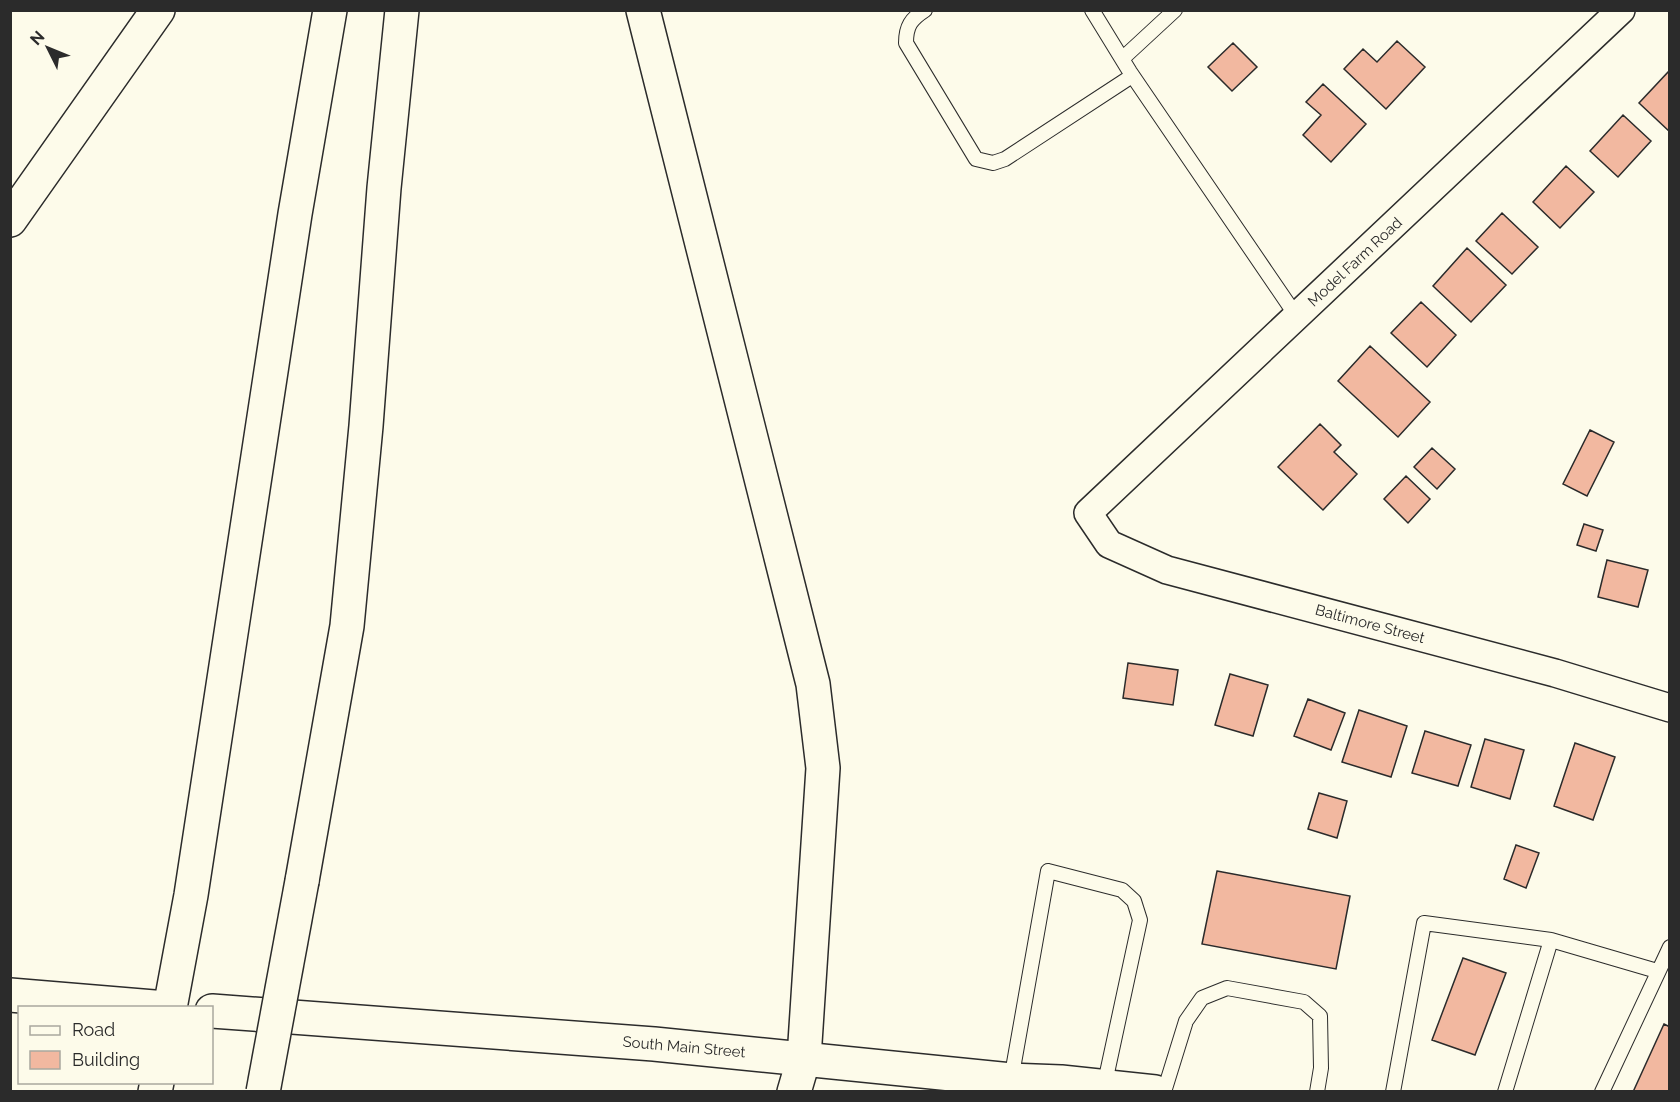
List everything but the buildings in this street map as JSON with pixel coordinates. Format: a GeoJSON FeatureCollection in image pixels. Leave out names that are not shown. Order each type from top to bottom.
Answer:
{"type":"FeatureCollection","features":[{"type":"Feature","properties":{"kind":"main road"},"geometry":{"type":"LineString","coordinates":[[10,220],[158,10]]}},
{"type":"Feature","properties":{"kind":"main road"},"geometry":{"type":"LineString","coordinates":[[170,1006],[190,895],[295,214],[330,10]]}},
{"type":"Feature","properties":{"kind":"main road"},"geometry":{"type":"LineString","coordinates":[[263,1092],[347,626],[366,426],[384,188],[402,10]]}},
{"type":"Feature","properties":{"kind":"main road"},"geometry":{"type":"LineString","coordinates":[[643,10],[813,684],[823,768],[804,1058],[794,1092]]}},
{"type":"Feature","properties":{"kind":"main road"},"geometry":{"type":"LineString","coordinates":[[10,995],[142,1006]]}},
{"type":"Feature","properties":{"kind":"main road","name":"South Main Street"},"geometry":{"type":"LineString","coordinates":[[213,1011],[654,1044],[1080,1087],[1155,1092]]}},
{"type":"Feature","properties":{"kind":"street","name":"Model Farm Road"},"geometry":{"type":"LineString","coordinates":[[1088,513],[1621,10]]}},
{"type":"Feature","properties":{"kind":"street","name":"Baltimore Street"},"geometry":{"type":"LineString","coordinates":[[1088,513],[1109,544],[1167,570],[1668,702]]}},
{"type":"Feature","properties":{"kind":"lane"},"geometry":{"type":"LineString","coordinates":[[925,10],[912,18],[906,33],[906,43],[976,159],[993,163],[1005,159],[1132,76]]}},
{"type":"Feature","properties":{"kind":"lane"},"geometry":{"type":"LineString","coordinates":[[1092,10],[1132,76],[1297,317]]}},
{"type":"Feature","properties":{"kind":"lane"},"geometry":{"type":"LineString","coordinates":[[1122,59],[1175,10]]}},
{"type":"Feature","properties":{"kind":"lane"},"geometry":{"type":"LineString","coordinates":[[1011,1080],[1048,870],[1122,890],[1134,901],[1140,920],[1080,1087]]}},
{"type":"Feature","properties":{"kind":"lane"},"geometry":{"type":"LineString","coordinates":[[1393,1092],[1424,923],[1551,940],[1657,971]]}},
{"type":"Feature","properties":{"kind":"lane"},"geometry":{"type":"LineString","coordinates":[[1505,1092],[1551,940]]}},
{"type":"Feature","properties":{"kind":"lane"},"geometry":{"type":"LineString","coordinates":[[1602,1092],[1670,947]]}},
{"type":"Feature","properties":{"kind":"lane"},"geometry":{"type":"LineString","coordinates":[[1164,1092],[1186,1021],[1202,998],[1227,988],[1304,1002],[1320,1016],[1321,1068],[1317,1092]]}}]}
